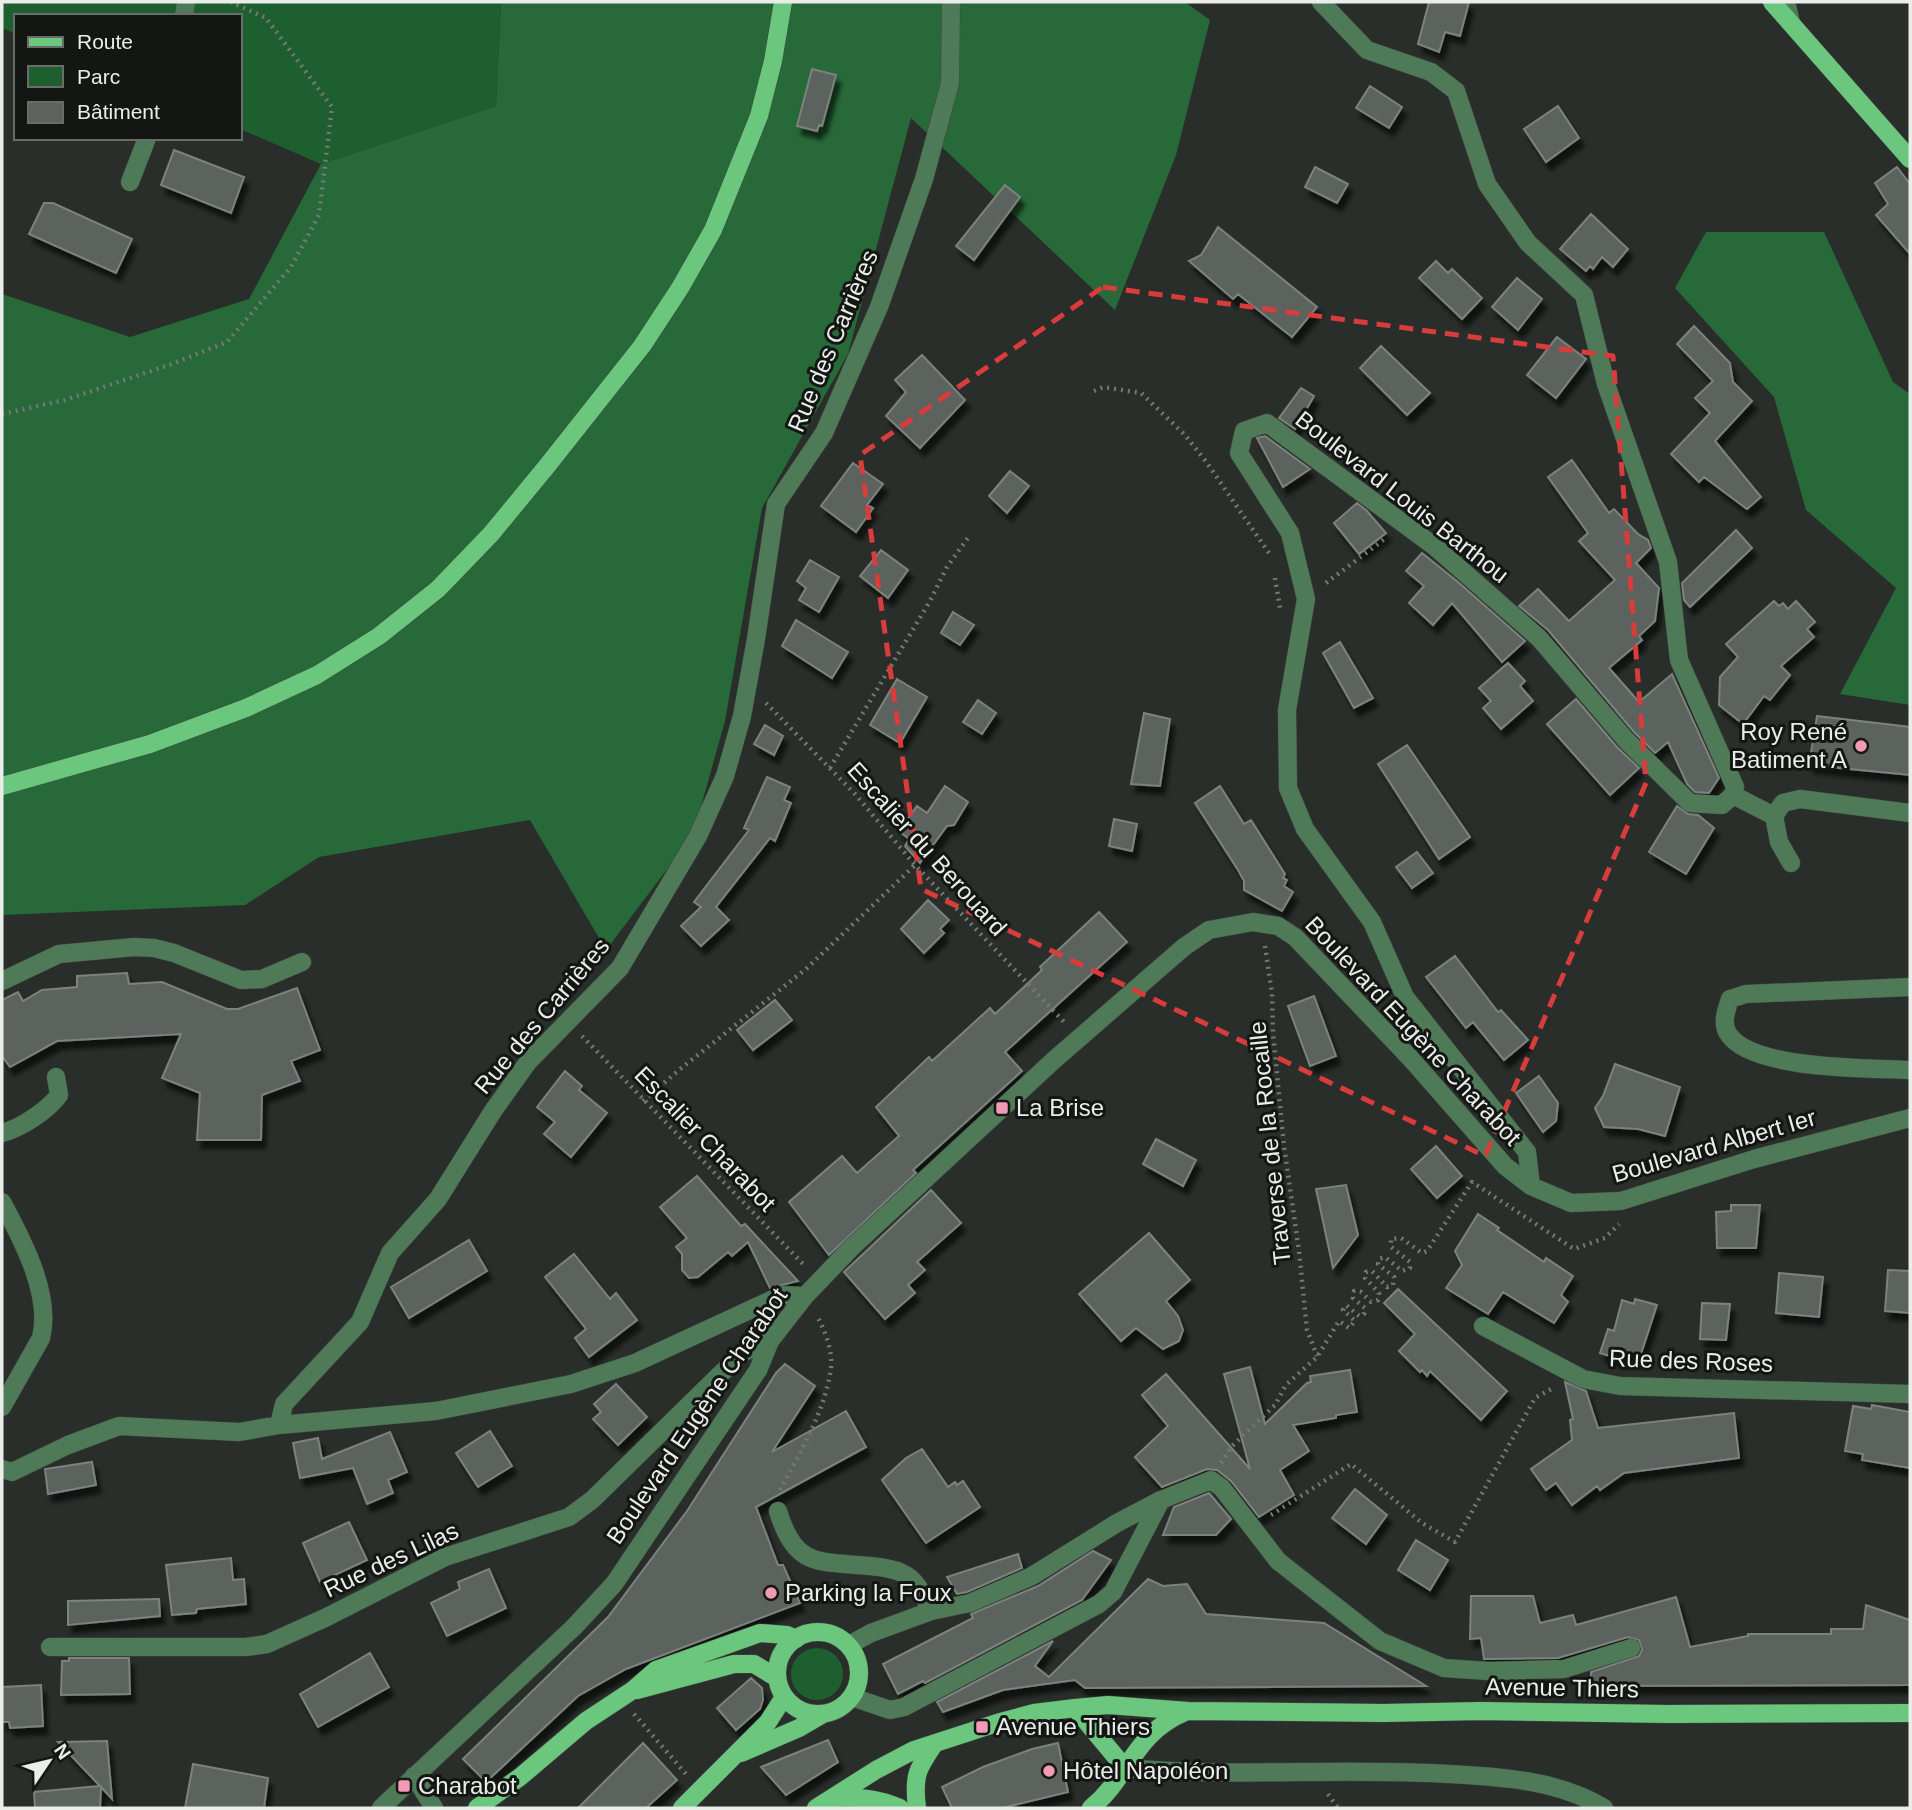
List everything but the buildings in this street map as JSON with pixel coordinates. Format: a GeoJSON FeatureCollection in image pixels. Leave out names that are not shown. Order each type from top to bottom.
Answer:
{"type":"FeatureCollection","features":[{"type":"Feature","properties":{"kind":"main road"},"geometry":{"type":"LineString","coordinates":[[2,786],[150,744],[246,708],[317,675],[379,636],[438,589],[491,534],[547,466],[642,346],[680,288],[713,230],[759,116],[773,61],[783,2]]}},
{"type":"Feature","properties":{"kind":"main road"},"geometry":{"type":"LineString","coordinates":[[1772,2],[1910,159]]}},
{"type":"Feature","properties":{"kind":"main road"},"geometry":{"type":"LineString","coordinates":[[738,1755],[839,1709],[852,1697],[858,1685],[859,1671],[857,1658],[849,1645],[841,1639],[818,1632],[807,1633],[796,1639],[783,1652],[777,1678],[784,1697],[801,1711],[823,1714]]}},
{"type":"Feature","properties":{"kind":"main road"},"geometry":{"type":"LineString","coordinates":[[477,1808],[520,1777],[586,1721],[627,1694],[656,1670],[760,1633],[787,1635],[796,1639]]}},
{"type":"Feature","properties":{"kind":"main road"},"geometry":{"type":"LineString","coordinates":[[627,1694],[734,1664],[754,1664],[777,1678]]}},
{"type":"Feature","properties":{"kind":"main road"},"geometry":{"type":"LineString","coordinates":[[682,1808],[738,1755],[768,1722],[784,1697]]}},
{"type":"Feature","properties":{"kind":"main road","name":"Avenue Thiers"},"geometry":{"type":"LineString","coordinates":[[816,1808],[876,1770],[914,1750],[1022,1716],[1108,1705],[1188,1711],[1384,1713],[1910,1713]]}},
{"type":"Feature","properties":{"kind":"main road"},"geometry":{"type":"LineString","coordinates":[[1075,1708],[1125,1768]]}},
{"type":"Feature","properties":{"kind":"main road"},"geometry":{"type":"LineString","coordinates":[[1091,1808],[1147,1737],[1160,1725],[1188,1711]]}},
{"type":"Feature","properties":{"kind":"main road"},"geometry":{"type":"LineString","coordinates":[[917,1808],[917,1769],[935,1743]]}},
{"type":"Feature","properties":{"kind":"main road"},"geometry":{"type":"LineString","coordinates":[[834,1798],[862,1797],[900,1808]]}},
{"type":"Feature","properties":{"kind":"street","name":"Rue des Carrières"},"geometry":{"type":"LineString","coordinates":[[279,1425],[284,1404],[360,1322],[390,1253],[438,1199],[528,1062],[620,968],[698,836],[725,776],[742,716],[776,505],[824,433],[879,307],[924,179],[950,83],[951,2]]}},
{"type":"Feature","properties":{"kind":"street"},"geometry":{"type":"LineString","coordinates":[[1321,2],[1367,50],[1431,72],[1456,91],[1487,184],[1528,243],[1584,295],[1606,384],[1668,562],[1679,660],[1735,787],[1733,795],[1774,817]]}},
{"type":"Feature","properties":{"kind":"street"},"geometry":{"type":"LineString","coordinates":[[1786,2],[1791,23]]}},
{"type":"Feature","properties":{"kind":"street"},"geometry":{"type":"LineString","coordinates":[[130,182],[146,140]]}},
{"type":"Feature","properties":{"kind":"street","name":"Boulevard Louis Barthou"},"geometry":{"type":"LineString","coordinates":[[1531,1186],[1527,1152],[1405,997],[1372,922],[1305,830],[1288,788],[1287,710],[1306,599],[1290,533],[1240,453],[1244,431],[1267,423],[1434,546],[1539,638],[1626,740],[1690,803],[1722,805],[1733,795]]}},
{"type":"Feature","properties":{"kind":"street"},"geometry":{"type":"LineString","coordinates":[[1791,863],[1779,842],[1774,817],[1783,803],[1800,799],[1910,813]]}},
{"type":"Feature","properties":{"kind":"street","name":"Boulevard Eugène Charabot"},"geometry":{"type":"LineString","coordinates":[[381,1808],[574,1627],[614,1584],[758,1370],[770,1341],[805,1296],[852,1247],[1080,1038],[1184,947],[1209,930],[1253,922],[1278,926],[1295,937],[1412,1060],[1505,1166],[1531,1186]]}},
{"type":"Feature","properties":{"kind":"street"},"geometry":{"type":"LineString","coordinates":[[2,981],[59,954],[134,947],[174,953],[241,980],[262,979],[302,962]]}},
{"type":"Feature","properties":{"kind":"street"},"geometry":{"type":"LineString","coordinates":[[1910,987],[1746,994],[1730,999],[1724,1015],[1728,1034],[1745,1049],[1767,1057],[1823,1066],[1910,1070]]}},
{"type":"Feature","properties":{"kind":"street"},"geometry":{"type":"LineString","coordinates":[[2,1133],[18,1127],[52,1104],[59,1095],[56,1077]]}},
{"type":"Feature","properties":{"kind":"street","name":"Boulevard Albert Ier"},"geometry":{"type":"LineString","coordinates":[[1531,1186],[1571,1203],[1621,1200],[1754,1159],[1910,1118]]}},
{"type":"Feature","properties":{"kind":"street"},"geometry":{"type":"LineString","coordinates":[[2,1202],[18,1231],[36,1277],[44,1312],[41,1338],[2,1407]]}},
{"type":"Feature","properties":{"kind":"street"},"geometry":{"type":"LineString","coordinates":[[2,1469],[12,1472],[68,1445],[120,1426],[239,1432],[279,1425],[436,1411],[571,1384],[635,1363],[782,1295],[805,1296]]}},
{"type":"Feature","properties":{"kind":"street","name":"Rue des Roses"},"geometry":{"type":"LineString","coordinates":[[1483,1326],[1583,1379],[1620,1386],[1910,1394]]}},
{"type":"Feature","properties":{"kind":"street","name":"Rue des Lilas"},"geometry":{"type":"LineString","coordinates":[[50,1647],[233,1647],[267,1644],[445,1557],[569,1517],[592,1500],[742,1353],[770,1341]]}},
{"type":"Feature","properties":{"kind":"street"},"geometry":{"type":"LineString","coordinates":[[849,1645],[871,1633],[931,1611],[970,1603],[1032,1576],[1117,1522],[1161,1500],[1211,1480],[1222,1488],[1278,1562],[1380,1641],[1444,1668],[1488,1671],[1564,1669],[1631,1648]]}},
{"type":"Feature","properties":{"kind":"street"},"geometry":{"type":"LineString","coordinates":[[852,1697],[891,1710],[904,1707],[1099,1604],[1113,1592],[1161,1500]]}},
{"type":"Feature","properties":{"kind":"street"},"geometry":{"type":"LineString","coordinates":[[778,1511],[784,1532],[796,1550],[813,1561],[879,1567],[903,1573],[917,1585],[931,1611]]}},
{"type":"Feature","properties":{"kind":"street"},"geometry":{"type":"LineString","coordinates":[[1125,1768],[1181,1773],[1397,1771],[1503,1777],[1536,1782],[1599,1807]]}},
{"type":"Feature","properties":{"kind":"street"},"geometry":{"type":"LineString","coordinates":[[414,1776],[434,1808]]}},
{"type":"Feature","properties":{"kind":"path"},"geometry":{"type":"LineString","coordinates":[[2,414],[65,400],[172,364],[227,342],[291,267],[319,215],[332,107],[265,18],[231,2]]}},
{"type":"Feature","properties":{"kind":"path"},"geometry":{"type":"LineString","coordinates":[[1094,391],[1103,387],[1141,393],[1185,435],[1271,556],[1285,622],[1301,627]]}},
{"type":"Feature","properties":{"kind":"path"},"geometry":{"type":"LineString","coordinates":[[1306,599],[1404,524]]}},
{"type":"Feature","properties":{"kind":"path"},"geometry":{"type":"LineString","coordinates":[[830,768],[930,601],[947,567],[970,535]]}},
{"type":"Feature","properties":{"kind":"path","name":"Escalier du Berouard"},"geometry":{"type":"LineString","coordinates":[[748,685],[855,794],[915,865],[1080,1038]]}},
{"type":"Feature","properties":{"kind":"path"},"geometry":{"type":"LineString","coordinates":[[643,1101],[806,969],[915,865]]}},
{"type":"Feature","properties":{"kind":"path","name":"Traverse de la Rocaille"},"geometry":{"type":"LineString","coordinates":[[1262,923],[1272,994],[1273,1034],[1284,1146],[1307,1330],[1317,1357]]}},
{"type":"Feature","properties":{"kind":"path","name":"Escalier Charabot"},"geometry":{"type":"LineString","coordinates":[[567,1020],[820,1281]]}},
{"type":"Feature","properties":{"kind":"path"},"geometry":{"type":"LineString","coordinates":[[1211,1480],[1231,1447],[1275,1405],[1286,1385],[1317,1357],[1339,1321],[1349,1328],[1355,1321],[1343,1310],[1346,1305],[1359,1316],[1364,1314],[1365,1308],[1353,1298],[1354,1291],[1361,1292],[1371,1302],[1378,1300],[1379,1293],[1365,1278],[1366,1272],[1372,1271],[1387,1287],[1393,1285],[1395,1277],[1378,1264],[1379,1259],[1385,1257],[1402,1271],[1410,1268],[1410,1262],[1391,1247],[1391,1239],[1401,1238],[1422,1253],[1427,1251],[1472,1182],[1574,1249],[1605,1238],[1633,1210],[1639,1195]]}},
{"type":"Feature","properties":{"kind":"path"},"geometry":{"type":"LineString","coordinates":[[778,1511],[779,1494],[817,1418],[831,1367],[825,1330],[805,1296]]}},
{"type":"Feature","properties":{"kind":"path"},"geometry":{"type":"LineString","coordinates":[[1252,1527],[1351,1464],[1422,1523],[1455,1542],[1535,1398],[1558,1385],[1583,1379]]}},
{"type":"Feature","properties":{"kind":"path"},"geometry":{"type":"LineString","coordinates":[[627,1694],[700,1790]]}},
{"type":"Feature","properties":{"kind":"highlighted area"},"geometry":{"type":"Polygon","coordinates":[[[1103,287],[1613,356],[1646,783],[1485,1156],[921,889],[860,455],[1103,287]]]}},
{"type":"Feature","properties":{"kind":"green space"},"geometry":{"type":"Polygon","coordinates":[[[2,2],[501,2],[496,106],[321,164],[242,130],[242,14],[14,14],[14,33],[2,28],[2,2]]]}},
{"type":"Feature","properties":{"kind":"green space"},"geometry":{"type":"Polygon","coordinates":[[[501,2],[1185,2],[1210,20],[1176,155],[1115,310],[911,118],[848,354],[762,508],[725,721],[693,835],[606,950],[530,820],[319,857],[245,905],[2,915],[2,294],[130,337],[249,299],[321,164],[496,106],[501,2]]]}},
{"type":"Feature","properties":{"kind":"green space"},"geometry":{"type":"Polygon","coordinates":[[[1706,232],[1824,232],[1893,382],[1910,394],[1910,705],[1840,694],[1896,588],[1806,510],[1774,397],[1675,288],[1706,232]]]}},
{"type":"Feature","properties":{"kind":"green space"},"geometry":{"type":"Polygon","coordinates":[[[817,1648],[827,1650],[835,1656],[841,1664],[841,1684],[835,1692],[827,1698],[817,1700],[807,1698],[799,1692],[793,1684],[791,1674],[793,1664],[799,1656],[807,1650],[817,1648]]]}},
{"type":"Feature","properties":{"kind":"place","name":"Roy René Batiment A"},"geometry":{"type":"Point","coordinates":[1861,746]}},
{"type":"Feature","properties":{"kind":"place","name":"La Brise"},"geometry":{"type":"Point","coordinates":[1002,1108]}},
{"type":"Feature","properties":{"kind":"place","name":"Parking la Foux"},"geometry":{"type":"Point","coordinates":[771,1593]}},
{"type":"Feature","properties":{"kind":"place","name":"Avenue Thiers"},"geometry":{"type":"Point","coordinates":[982,1727]}},
{"type":"Feature","properties":{"kind":"place","name":"Hôtel Napoléon"},"geometry":{"type":"Point","coordinates":[1049,1771]}},
{"type":"Feature","properties":{"kind":"place","name":"Charabot"},"geometry":{"type":"Point","coordinates":[404,1786]}}]}
